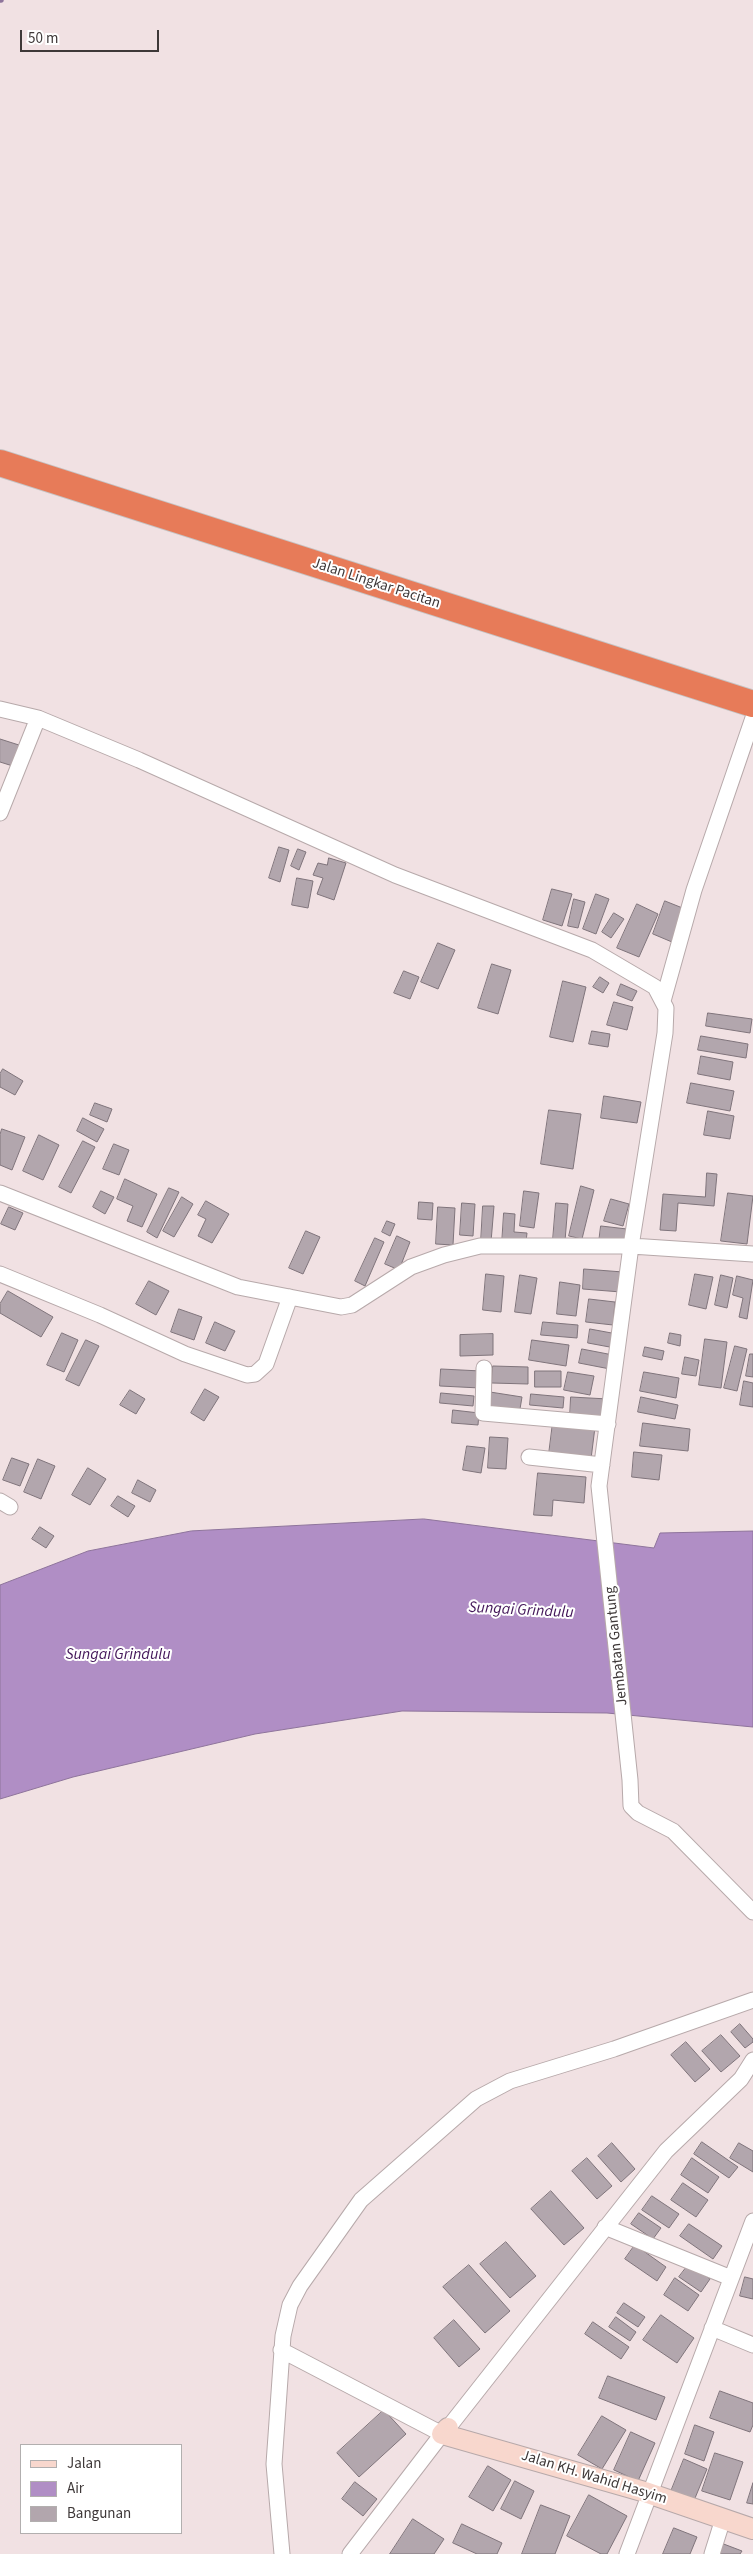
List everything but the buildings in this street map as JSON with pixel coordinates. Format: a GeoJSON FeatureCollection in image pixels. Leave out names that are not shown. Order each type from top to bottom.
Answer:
{"type":"FeatureCollection","features":[{"type":"Feature","properties":{"kind":"highway","name":"Jalan Lingkar Pacitan"},"geometry":{"type":"LineString","coordinates":[[0,463],[753,704]]}},
{"type":"Feature","properties":{"kind":"street"},"geometry":{"type":"LineString","coordinates":[[0,709],[38,718],[139,760],[395,875],[592,950],[655,987],[663,1001]]}},
{"type":"Feature","properties":{"kind":"street"},"geometry":{"type":"LineString","coordinates":[[0,813],[38,718]]}},
{"type":"Feature","properties":{"kind":"street"},"geometry":{"type":"LineString","coordinates":[[663,1001],[694,890],[753,718]]}},
{"type":"Feature","properties":{"kind":"street","name":"Jembatan Gantung"},"geometry":{"type":"LineString","coordinates":[[663,1001],[666,1008],[665,1033],[631,1246],[599,1486],[630,1780],[631,1806],[638,1813],[672,1831],[753,1912]]}},
{"type":"Feature","properties":{"kind":"street"},"geometry":{"type":"LineString","coordinates":[[0,1193],[238,1287],[330,1306],[352,1305],[411,1267],[444,1255],[480,1246],[631,1246],[753,1254]]}},
{"type":"Feature","properties":{"kind":"street"},"geometry":{"type":"LineString","coordinates":[[0,1274],[100,1315],[185,1354],[247,1375],[255,1374],[266,1364],[290,1298]]}},
{"type":"Feature","properties":{"kind":"street"},"geometry":{"type":"LineString","coordinates":[[484,1368],[483,1413],[608,1424]]}},
{"type":"Feature","properties":{"kind":"street"},"geometry":{"type":"LineString","coordinates":[[529,1457],[602,1466]]}},
{"type":"Feature","properties":{"kind":"street"},"geometry":{"type":"LineString","coordinates":[[282,2554],[274,2464],[281,2350],[290,2305],[300,2286],[360,2200],[476,2100],[510,2081],[614,2049],[753,2000]]}},
{"type":"Feature","properties":{"kind":"street"},"geometry":{"type":"LineString","coordinates":[[350,2554],[666,2152],[747,2081],[753,2060]]}},
{"type":"Feature","properties":{"kind":"street"},"geometry":{"type":"LineString","coordinates":[[627,2554],[753,2221]]}},
{"type":"Feature","properties":{"kind":"street"},"geometry":{"type":"LineString","coordinates":[[606,2227],[731,2278]]}},
{"type":"Feature","properties":{"kind":"street"},"geometry":{"type":"LineString","coordinates":[[712,2328],[753,2345]]}},
{"type":"Feature","properties":{"kind":"street"},"geometry":{"type":"LineString","coordinates":[[281,2350],[445,2431]]}},
{"type":"Feature","properties":{"kind":"street","name":"Jalan KH. Wahid Hasyim"},"geometry":{"type":"LineString","coordinates":[[445,2431],[651,2494],[753,2529]]}},
{"type":"Feature","properties":{"kind":"street"},"geometry":{"type":"LineString","coordinates":[[712,2554],[723,2519]]}},
{"type":"Feature","properties":{"kind":"water","name":"Sungai Grindulu"},"geometry":{"type":"Polygon","coordinates":[[[424,1519],[654,1548],[660,1533],[753,1531],[753,1727],[607,1713],[402,1711],[255,1734],[73,1777],[0,1799],[0,1585],[88,1551],[191,1531],[424,1519]]]}}]}
